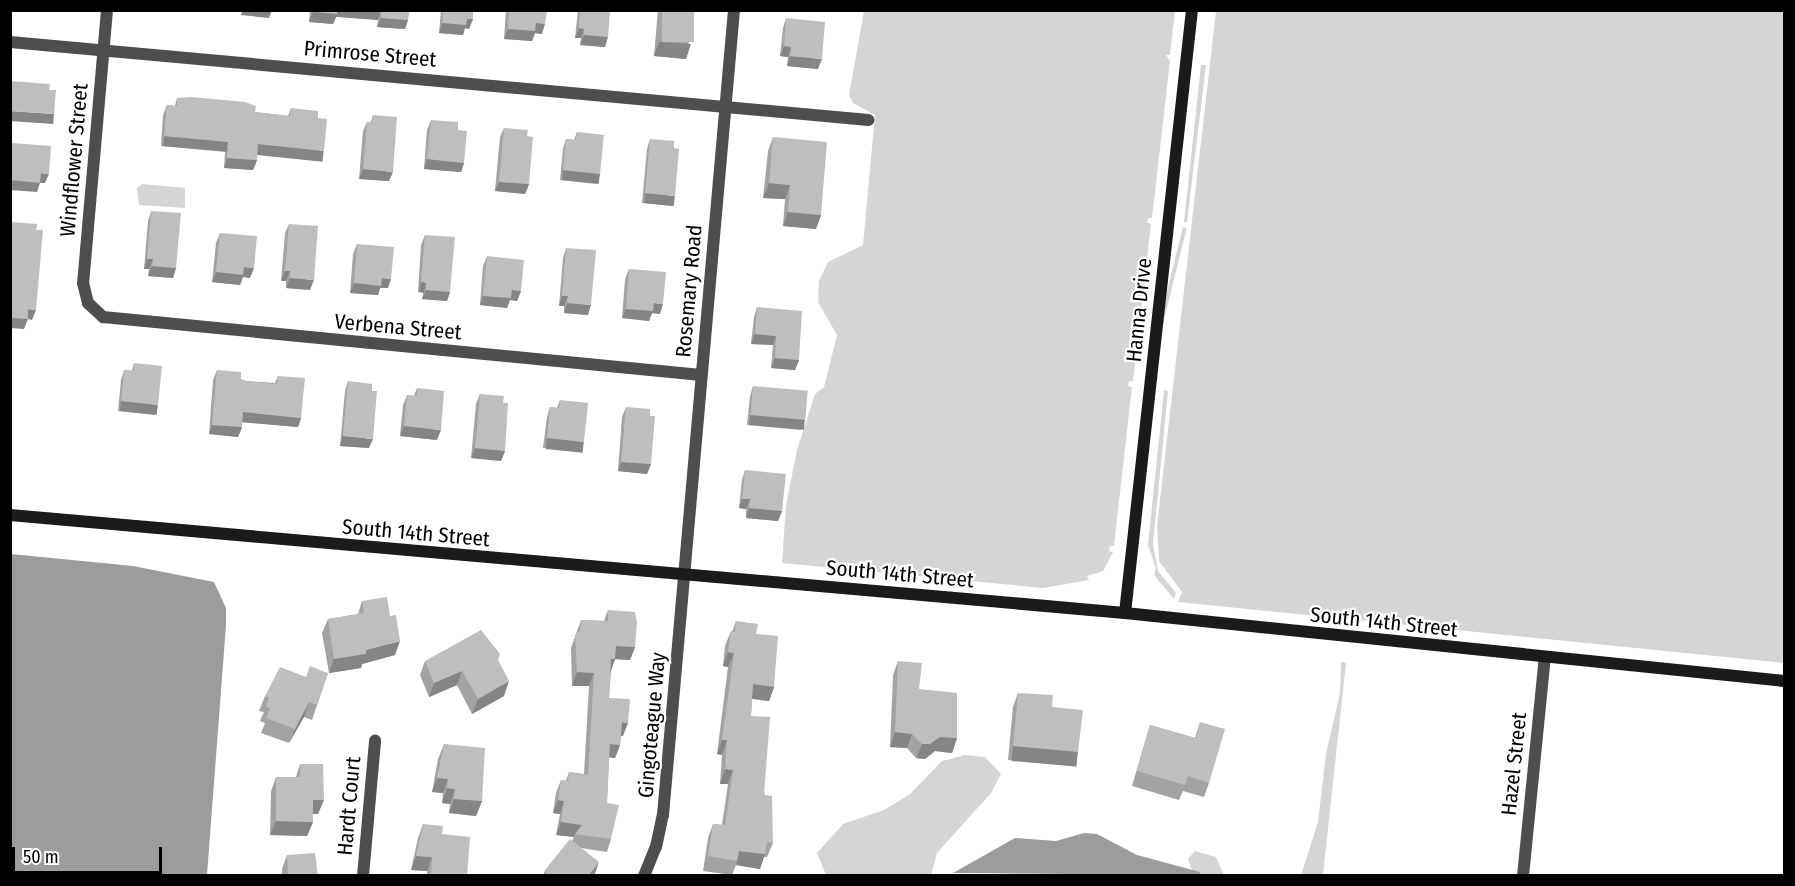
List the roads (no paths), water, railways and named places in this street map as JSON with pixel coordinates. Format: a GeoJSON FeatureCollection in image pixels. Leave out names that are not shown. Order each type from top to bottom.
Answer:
{"type":"FeatureCollection","features":[{"type":"Feature","properties":{"kind":"main road","name":"Hanna Drive"},"geometry":{"type":"LineString","coordinates":[[1125,613],[1192,10]]}},
{"type":"Feature","properties":{"kind":"main road","name":"South 14th Street"},"geometry":{"type":"LineString","coordinates":[[10,515],[1125,613],[1785,681]]}},
{"type":"Feature","properties":{"kind":"street","name":"Windflower Street"},"geometry":{"type":"LineString","coordinates":[[94,310],[88,303],[83,283],[107,10]]}},
{"type":"Feature","properties":{"kind":"street","name":"Rosemary Road"},"geometry":{"type":"LineString","coordinates":[[684,576],[734,10]]}},
{"type":"Feature","properties":{"kind":"street","name":"Primrose Street"},"geometry":{"type":"LineString","coordinates":[[10,42],[868,120]]}},
{"type":"Feature","properties":{"kind":"street","name":"Verbena Street"},"geometry":{"type":"LineString","coordinates":[[94,310],[118,321],[701,375]]}},
{"type":"Feature","properties":{"kind":"street","name":"Gingoteague Way"},"geometry":{"type":"LineString","coordinates":[[644,876],[657,847],[663,815],[684,576]]}},
{"type":"Feature","properties":{"kind":"street","name":"Hazel Street"},"geometry":{"type":"LineString","coordinates":[[1523,876],[1545,657]]}},
{"type":"Feature","properties":{"kind":"street","name":"Hardt Court"},"geometry":{"type":"LineString","coordinates":[[363,876],[375,741]]}}]}
